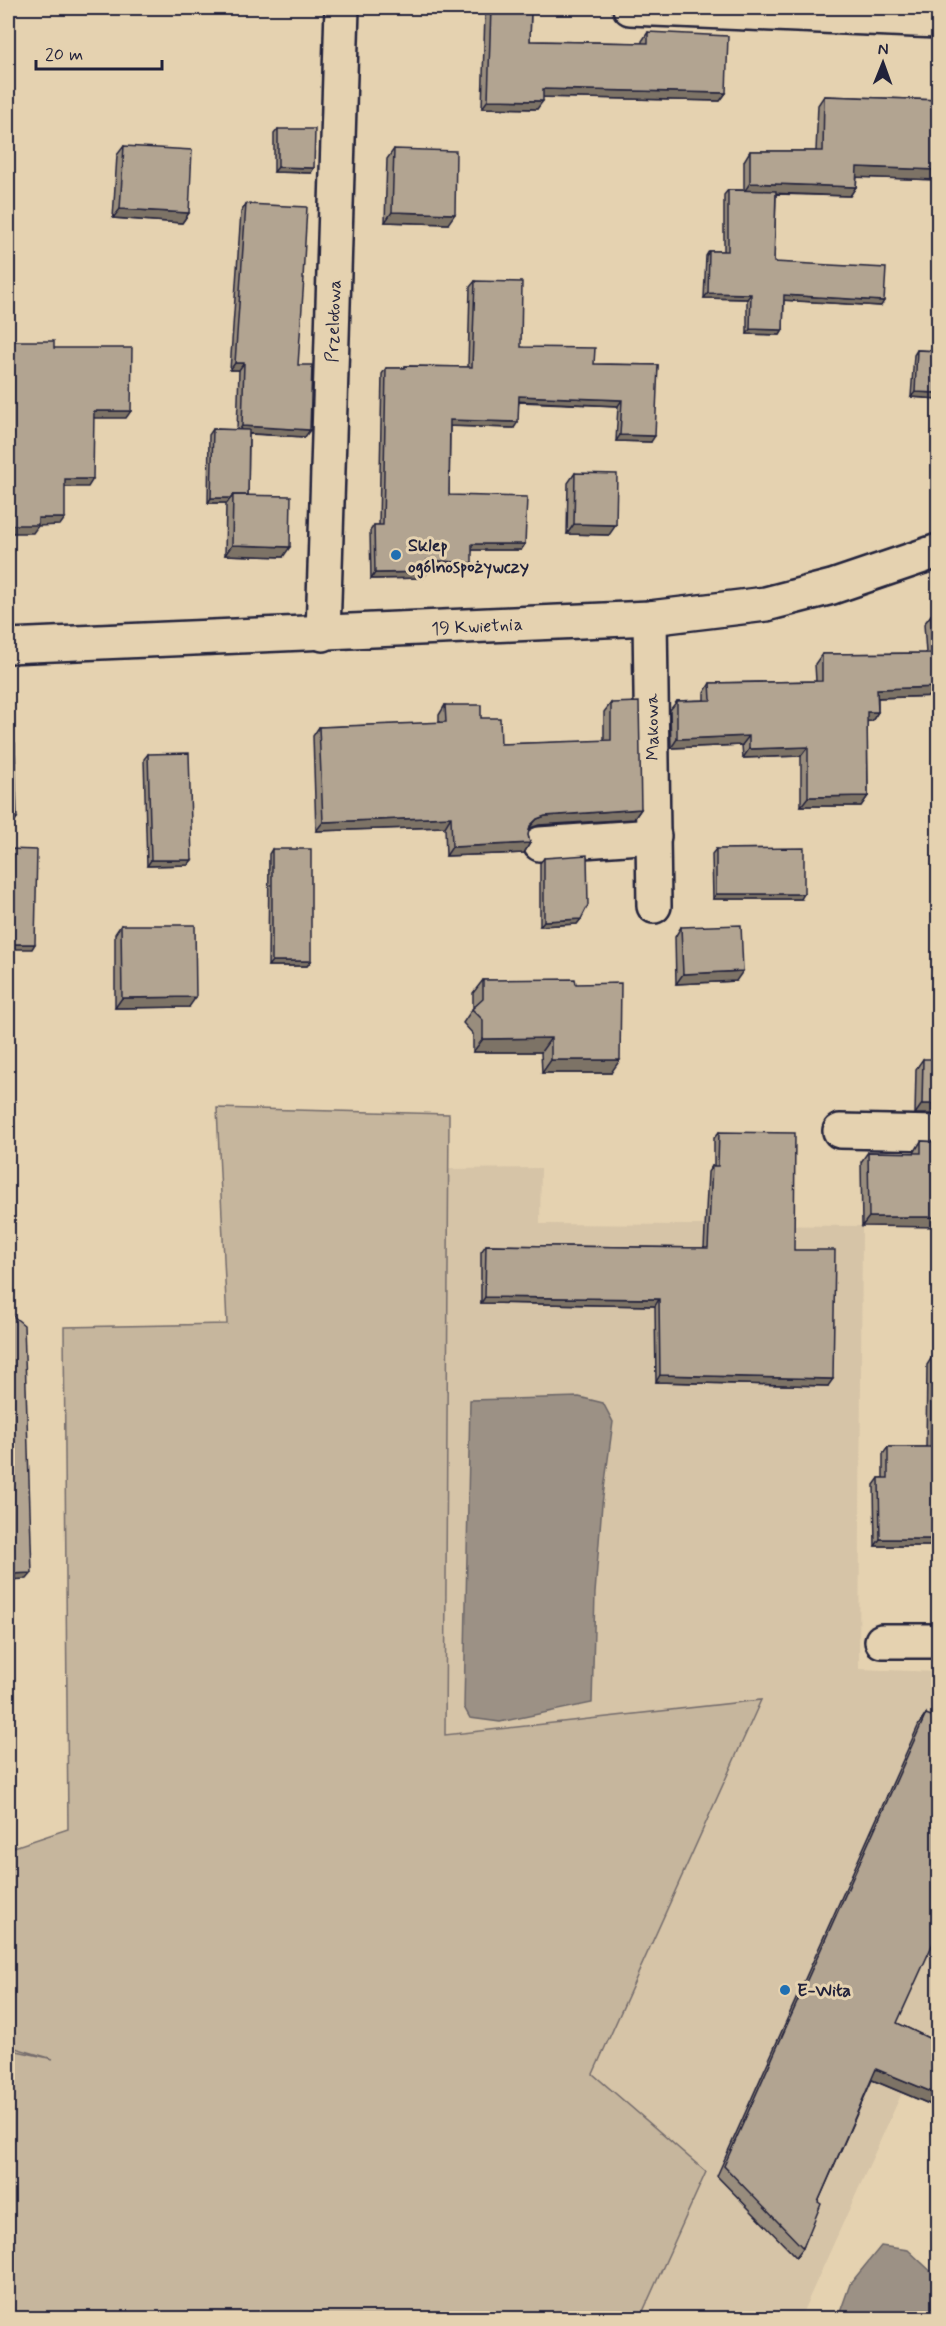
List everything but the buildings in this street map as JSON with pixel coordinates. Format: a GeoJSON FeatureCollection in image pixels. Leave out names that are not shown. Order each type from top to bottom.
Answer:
{"type":"FeatureCollection","features":[{"type":"Feature","properties":{"kind":"street","name":"Przelotowa"},"geometry":{"type":"LineString","coordinates":[[323,634],[342,8]]}},
{"type":"Feature","properties":{"kind":"street"},"geometry":{"type":"LineString","coordinates":[[630,8],[939,21]]}},
{"type":"Feature","properties":{"kind":"street","name":"19 Kwietnia"},"geometry":{"type":"LineString","coordinates":[[8,646],[650,618],[766,604],[832,587],[939,552]]}},
{"type":"Feature","properties":{"kind":"street","name":"Makowa"},"geometry":{"type":"LineString","coordinates":[[650,618],[654,906]]}},
{"type":"Feature","properties":{"kind":"street"},"geometry":{"type":"LineString","coordinates":[[540,844],[654,836]]}},
{"type":"Feature","properties":{"kind":"street"},"geometry":{"type":"LineString","coordinates":[[840,1131],[939,1132]]}},
{"type":"Feature","properties":{"kind":"street"},"geometry":{"type":"LineString","coordinates":[[882,1641],[939,1641]]}},
{"type":"Feature","properties":{"kind":"shaded area"},"geometry":{"type":"Polygon","coordinates":[[[217,1108],[449,1114],[445,1735],[761,1700],[593,2074],[706,2172],[640,2318],[8,2318],[8,2049],[53,2059],[8,2046],[8,1849],[68,1829],[64,1327],[227,1324],[217,1108]]]}},
{"type":"Feature","properties":{"kind":"shaded area"},"geometry":{"type":"Polygon","coordinates":[[[541,1168],[540,1224],[862,1226],[859,1669],[938,1672],[938,2013],[800,2318],[640,2318],[706,2172],[593,2075],[760,1701],[445,1736],[448,1169],[541,1168]]]}},
{"type":"Feature","properties":{"kind":"shaded area"},"geometry":{"type":"Polygon","coordinates":[[[579,1397],[603,1403],[613,1422],[602,1504],[595,1593],[592,1703],[500,1722],[470,1718],[464,1707],[470,1400],[579,1397]]]}},
{"type":"Feature","properties":{"kind":"shaded area"},"geometry":{"type":"Polygon","coordinates":[[[881,2246],[908,2250],[937,2277],[938,2305],[933,2318],[838,2318],[850,2284],[881,2246]]]}},
{"type":"Feature","properties":{"kind":"place","name":"Sklep ogólnospożywczy"},"geometry":{"type":"Point","coordinates":[396,555]}},
{"type":"Feature","properties":{"kind":"place","name":"E-Wita"},"geometry":{"type":"Point","coordinates":[785,1990]}}]}
